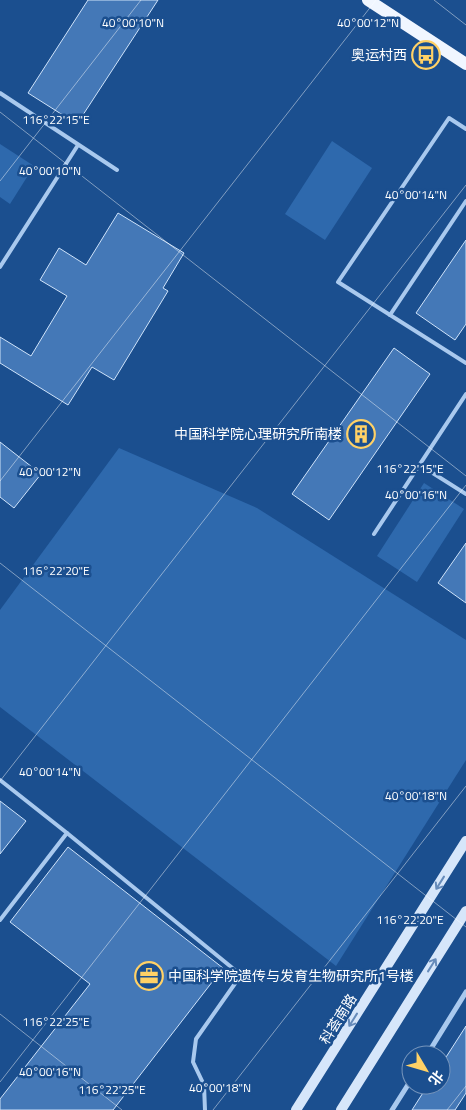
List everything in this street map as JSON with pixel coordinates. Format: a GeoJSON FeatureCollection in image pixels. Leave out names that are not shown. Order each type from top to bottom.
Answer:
{"type":"FeatureCollection","features":[{"type":"Feature","properties":{"kind":"main road"},"geometry":{"type":"LineString","coordinates":[[368,0],[466,64]]}},
{"type":"Feature","properties":{"kind":"street","name":"科荟南路"},"geometry":{"type":"LineString","coordinates":[[296,1110],[466,842]]}},
{"type":"Feature","properties":{"kind":"street"},"geometry":{"type":"LineString","coordinates":[[341,1110],[466,911]]}},
{"type":"Feature","properties":{"kind":"street"},"geometry":{"type":"LineString","coordinates":[[433,1045],[466,992]]}},
{"type":"Feature","properties":{"kind":"street"},"geometry":{"type":"LineString","coordinates":[[392,1110],[402,1095]]}},
{"type":"Feature","properties":{"kind":"lane"},"geometry":{"type":"LineString","coordinates":[[0,94],[117,170]]}},
{"type":"Feature","properties":{"kind":"lane"},"geometry":{"type":"LineString","coordinates":[[466,129],[449,118],[338,282],[466,363]]}},
{"type":"Feature","properties":{"kind":"lane"},"geometry":{"type":"LineString","coordinates":[[0,267],[78,145]]}},
{"type":"Feature","properties":{"kind":"lane"},"geometry":{"type":"LineString","coordinates":[[390,315],[466,201]]}},
{"type":"Feature","properties":{"kind":"lane"},"geometry":{"type":"LineString","coordinates":[[374,534],[466,394]]}},
{"type":"Feature","properties":{"kind":"lane"},"geometry":{"type":"LineString","coordinates":[[420,465],[466,494]]}},
{"type":"Feature","properties":{"kind":"lane"},"geometry":{"type":"LineString","coordinates":[[0,780],[68,833],[241,975],[196,1039],[193,1062],[204,1085],[205,1110]]}},
{"type":"Feature","properties":{"kind":"lane"},"geometry":{"type":"LineString","coordinates":[[0,920],[68,833]]}},
{"type":"Feature","properties":{"kind":"shaded area"},"geometry":{"type":"Polygon","coordinates":[[[332,141],[372,168],[325,240],[285,214],[332,141]]]}},
{"type":"Feature","properties":{"kind":"shaded area"},"geometry":{"type":"Polygon","coordinates":[[[0,144],[34,166],[10,204],[0,197],[0,144]]]}},
{"type":"Feature","properties":{"kind":"shaded area"},"geometry":{"type":"Polygon","coordinates":[[[119,448],[257,508],[466,640],[466,760],[336,966],[0,707],[0,610],[119,448]]]}},
{"type":"Feature","properties":{"kind":"shaded area"},"geometry":{"type":"Polygon","coordinates":[[[424,483],[464,509],[417,582],[377,556],[424,483]]]}},
{"type":"Feature","properties":{"kind":"building"},"geometry":{"type":"Polygon","coordinates":[[[88,0],[158,0],[77,124],[28,93],[88,0]]]}},
{"type":"Feature","properties":{"kind":"building"},"geometry":{"type":"Polygon","coordinates":[[[118,213],[184,253],[163,288],[168,291],[114,380],[92,367],[68,405],[0,363],[0,337],[31,356],[67,296],[40,280],[59,248],[86,265],[118,213]]]}},
{"type":"Feature","properties":{"kind":"building"},"geometry":{"type":"Polygon","coordinates":[[[466,240],[466,324],[455,340],[416,313],[466,240]]]}},
{"type":"Feature","properties":{"kind":"building","name":"中国科学院心理研究所南楼"},"geometry":{"type":"Polygon","coordinates":[[[394,348],[430,374],[329,520],[292,494],[394,348]]]}},
{"type":"Feature","properties":{"kind":"building"},"geometry":{"type":"Polygon","coordinates":[[[0,442],[41,474],[14,508],[0,497],[0,442]]]}},
{"type":"Feature","properties":{"kind":"building"},"geometry":{"type":"Polygon","coordinates":[[[466,543],[466,603],[438,583],[466,543]]]}},
{"type":"Feature","properties":{"kind":"building"},"geometry":{"type":"Polygon","coordinates":[[[0,801],[26,821],[0,854],[0,801]]]}},
{"type":"Feature","properties":{"kind":"building","name":"中国科学院遗传与发育生物研究所1号楼"},"geometry":{"type":"Polygon","coordinates":[[[68,847],[223,968],[113,1110],[0,1110],[0,1099],[90,984],[10,922],[68,847]]]}},
{"type":"Feature","properties":{"kind":"building"},"geometry":{"type":"Polygon","coordinates":[[[466,1026],[466,1093],[455,1110],[412,1110],[422,1095],[451,1095],[451,1049],[466,1026]]]}},
{"type":"Feature","properties":{"kind":"place","name":"奥运村西"},"geometry":{"type":"Point","coordinates":[426,55]}},
{"type":"Feature","properties":{"kind":"place","name":"中国科学院心理研究所南楼"},"geometry":{"type":"Point","coordinates":[361,434]}},
{"type":"Feature","properties":{"kind":"place","name":"中国科学院遗传与发育生物研究所1号楼"},"geometry":{"type":"Point","coordinates":[149,976]}}]}
